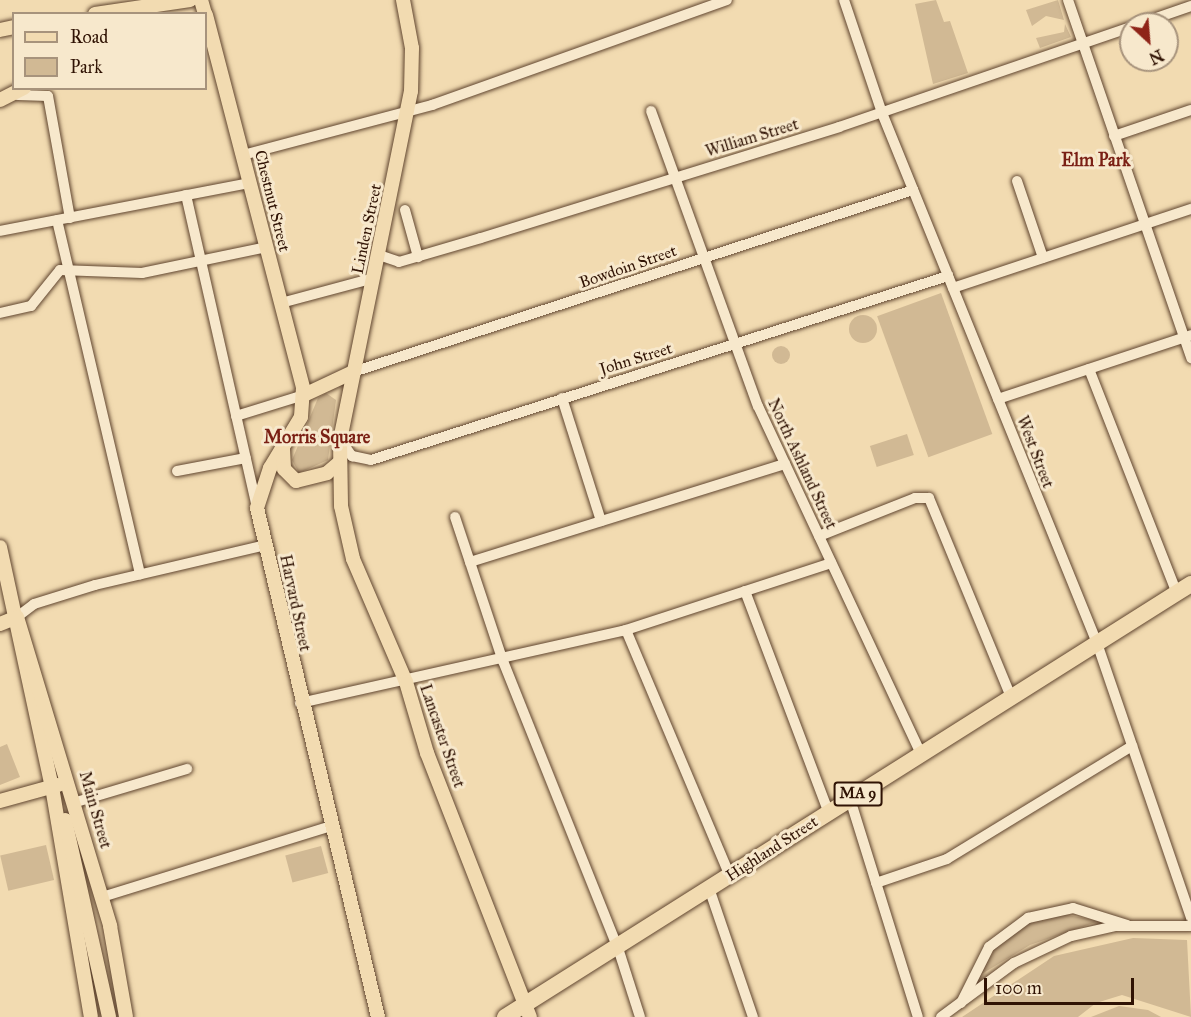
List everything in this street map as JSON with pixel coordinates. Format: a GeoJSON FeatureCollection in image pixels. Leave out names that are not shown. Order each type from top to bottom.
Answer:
{"type":"FeatureCollection","features":[{"type":"Feature","properties":{"kind":"highway","name":"Highland Street"},"geometry":{"type":"LineString","coordinates":[[505,1017],[528,1010],[709,888],[1184,588]]}},
{"type":"Feature","properties":{"kind":"main road"},"geometry":{"type":"LineString","coordinates":[[109,12],[190,0]]}},
{"type":"Feature","properties":{"kind":"main road","name":"Linden Street"},"geometry":{"type":"LineString","coordinates":[[339,463],[340,441],[347,404],[407,112],[413,60],[403,0]]}},
{"type":"Feature","properties":{"kind":"main road","name":"Chestnut Street"},"geometry":{"type":"LineString","coordinates":[[207,21],[306,397]]}},
{"type":"Feature","properties":{"kind":"main road"},"geometry":{"type":"LineString","coordinates":[[0,100],[21,92]]}},
{"type":"Feature","properties":{"kind":"main road"},"geometry":{"type":"LineString","coordinates":[[257,508],[306,397],[354,372]]}},
{"type":"Feature","properties":{"kind":"main road"},"geometry":{"type":"LineString","coordinates":[[326,385],[339,388],[347,404]]}},
{"type":"Feature","properties":{"kind":"main road"},"geometry":{"type":"LineString","coordinates":[[283,449],[284,469],[296,481],[327,473],[339,463]]}},
{"type":"Feature","properties":{"kind":"main road","name":"Lancaster Street"},"geometry":{"type":"LineString","coordinates":[[339,463],[341,506],[353,559],[404,678],[427,753],[528,1010]]}},
{"type":"Feature","properties":{"kind":"main road","name":"Harvard Street"},"geometry":{"type":"LineString","coordinates":[[257,508],[300,703],[378,1017]]}},
{"type":"Feature","properties":{"kind":"main road","name":"Main Street"},"geometry":{"type":"LineString","coordinates":[[0,547],[17,617],[44,693],[102,897],[126,1017]]}},
{"type":"Feature","properties":{"kind":"main road"},"geometry":{"type":"LineString","coordinates":[[0,624],[17,617]]}},
{"type":"Feature","properties":{"kind":"main road","name":"Main Street"},"geometry":{"type":"LineString","coordinates":[[17,617],[15,634],[55,786],[91,1017]]}},
{"type":"Feature","properties":{"kind":"main road"},"geometry":{"type":"LineString","coordinates":[[44,693],[55,786],[109,1017]]}},
{"type":"Feature","properties":{"kind":"main road"},"geometry":{"type":"LineString","coordinates":[[0,801],[55,786]]}},
{"type":"Feature","properties":{"kind":"street"},"geometry":{"type":"LineString","coordinates":[[243,155],[407,112],[707,3],[727,0]]}},
{"type":"Feature","properties":{"kind":"street","name":"West Street"},"geometry":{"type":"LineString","coordinates":[[844,0],[882,113],[1097,643],[1191,917]]}},
{"type":"Feature","properties":{"kind":"street"},"geometry":{"type":"LineString","coordinates":[[1068,0],[1145,224],[1187,336],[1191,358]]}},
{"type":"Feature","properties":{"kind":"street"},"geometry":{"type":"LineString","coordinates":[[1173,12],[1191,6]]}},
{"type":"Feature","properties":{"kind":"street","name":"William Street"},"geometry":{"type":"LineString","coordinates":[[379,255],[399,262],[418,257],[882,113],[1119,31]]}},
{"type":"Feature","properties":{"kind":"street"},"geometry":{"type":"LineString","coordinates":[[21,92],[48,96],[70,218]]}},
{"type":"Feature","properties":{"kind":"street"},"geometry":{"type":"LineString","coordinates":[[1114,136],[1191,110]]}},
{"type":"Feature","properties":{"kind":"street","name":"North Ashland Street"},"geometry":{"type":"LineString","coordinates":[[651,111],[734,344],[785,464],[921,754]]}},
{"type":"Feature","properties":{"kind":"street"},"geometry":{"type":"LineString","coordinates":[[1017,182],[1043,258]]}},
{"type":"Feature","properties":{"kind":"street"},"geometry":{"type":"LineString","coordinates":[[0,231],[250,183]]}},
{"type":"Feature","properties":{"kind":"street","name":"Bowdoin Street"},"geometry":{"type":"LineString","coordinates":[[354,372],[913,190]]}},
{"type":"Feature","properties":{"kind":"street","name":"Harvard Street"},"geometry":{"type":"LineString","coordinates":[[186,195],[257,508]]}},
{"type":"Feature","properties":{"kind":"street"},"geometry":{"type":"LineString","coordinates":[[953,288],[1191,209]]}},
{"type":"Feature","properties":{"kind":"street"},"geometry":{"type":"LineString","coordinates":[[405,210],[418,257]]}},
{"type":"Feature","properties":{"kind":"street"},"geometry":{"type":"LineString","coordinates":[[57,220],[140,574]]}},
{"type":"Feature","properties":{"kind":"street"},"geometry":{"type":"LineString","coordinates":[[0,313],[31,306],[60,270],[142,273],[266,247]]}},
{"type":"Feature","properties":{"kind":"street","name":"John Street"},"geometry":{"type":"LineString","coordinates":[[340,441],[352,456],[367,460],[948,276]]}},
{"type":"Feature","properties":{"kind":"street"},"geometry":{"type":"LineString","coordinates":[[280,303],[374,278]]}},
{"type":"Feature","properties":{"kind":"street"},"geometry":{"type":"LineString","coordinates":[[998,399],[1187,336]]}},
{"type":"Feature","properties":{"kind":"street"},"geometry":{"type":"LineString","coordinates":[[1089,369],[1184,588]]}},
{"type":"Feature","properties":{"kind":"street"},"geometry":{"type":"LineString","coordinates":[[236,416],[306,397]]}},
{"type":"Feature","properties":{"kind":"street"},"geometry":{"type":"LineString","coordinates":[[562,398],[601,521]]}},
{"type":"Feature","properties":{"kind":"street"},"geometry":{"type":"LineString","coordinates":[[177,471],[246,458]]}},
{"type":"Feature","properties":{"kind":"street"},"geometry":{"type":"LineString","coordinates":[[470,562],[785,464]]}},
{"type":"Feature","properties":{"kind":"street"},"geometry":{"type":"LineString","coordinates":[[819,536],[915,498],[929,498],[1011,697]]}},
{"type":"Feature","properties":{"kind":"street"},"geometry":{"type":"LineString","coordinates":[[455,517],[502,657],[618,948],[640,1017]]}},
{"type":"Feature","properties":{"kind":"street"},"geometry":{"type":"LineString","coordinates":[[17,617],[34,604],[140,574],[265,545]]}},
{"type":"Feature","properties":{"kind":"street"},"geometry":{"type":"LineString","coordinates":[[300,703],[626,630],[831,563]]}},
{"type":"Feature","properties":{"kind":"street"},"geometry":{"type":"LineString","coordinates":[[745,591],[829,813]]}},
{"type":"Feature","properties":{"kind":"street"},"geometry":{"type":"LineString","coordinates":[[626,630],[730,876]]}},
{"type":"Feature","properties":{"kind":"street"},"geometry":{"type":"LineString","coordinates":[[876,883],[947,859],[1132,746]]}},
{"type":"Feature","properties":{"kind":"street"},"geometry":{"type":"LineString","coordinates":[[76,802],[187,770]]}},
{"type":"Feature","properties":{"kind":"street"},"geometry":{"type":"LineString","coordinates":[[850,799],[918,1017]]}},
{"type":"Feature","properties":{"kind":"street"},"geometry":{"type":"LineString","coordinates":[[102,897],[330,826]]}},
{"type":"Feature","properties":{"kind":"street"},"geometry":{"type":"LineString","coordinates":[[709,888],[753,1017]]}},
{"type":"Feature","properties":{"kind":"street"},"geometry":{"type":"LineString","coordinates":[[961,1003],[988,947],[1028,918],[1073,908],[1127,925]]}},
{"type":"Feature","properties":{"kind":"street"},"geometry":{"type":"LineString","coordinates":[[941,1017],[1036,950],[1085,932],[1127,925],[1191,926]]}},
{"type":"Feature","properties":{"kind":"green space"},"geometry":{"type":"Polygon","coordinates":[[[936,0],[944,22],[950,21],[968,73],[933,84],[915,4],[936,0]]]}},
{"type":"Feature","properties":{"kind":"green space"},"geometry":{"type":"Polygon","coordinates":[[[1058,0],[1064,20],[1046,16],[1032,26],[1026,10],[1058,0]]]}},
{"type":"Feature","properties":{"kind":"green space"},"geometry":{"type":"Polygon","coordinates":[[[1065,24],[1071,37],[1040,48],[1036,38],[1064,32],[1065,24]]]}},
{"type":"Feature","properties":{"kind":"green space"},"geometry":{"type":"Polygon","coordinates":[[[941,293],[992,434],[928,457],[877,316],[941,293]]]}},
{"type":"Feature","properties":{"kind":"green space"},"geometry":{"type":"Polygon","coordinates":[[[863,315],[873,319],[877,329],[873,339],[863,343],[853,339],[849,329],[853,319],[863,315]]]}},
{"type":"Feature","properties":{"kind":"green space"},"geometry":{"type":"Polygon","coordinates":[[[781,346],[787,349],[790,355],[787,361],[781,364],[775,361],[772,355],[775,349],[781,346]]]}},
{"type":"Feature","properties":{"kind":"green space"},"geometry":{"type":"Polygon","coordinates":[[[326,393],[336,400],[328,460],[299,473],[292,460],[318,398],[326,393]]]}},
{"type":"Feature","properties":{"kind":"green space"},"geometry":{"type":"Polygon","coordinates":[[[907,434],[914,455],[877,467],[870,446],[907,434]]]}},
{"type":"Feature","properties":{"kind":"green space"},"geometry":{"type":"Polygon","coordinates":[[[7,744],[20,777],[0,785],[0,747],[7,744]]]}},
{"type":"Feature","properties":{"kind":"green space"},"geometry":{"type":"Polygon","coordinates":[[[46,845],[54,880],[8,891],[0,856],[46,845]]]}},
{"type":"Feature","properties":{"kind":"green space"},"geometry":{"type":"Polygon","coordinates":[[[321,846],[328,873],[293,883],[285,856],[321,846]]]}},
{"type":"Feature","properties":{"kind":"green space"},"geometry":{"type":"Polygon","coordinates":[[[1062,914],[1099,921],[1030,945],[980,975],[997,945],[1027,924],[1062,914]]]}},
{"type":"Feature","properties":{"kind":"green space"},"geometry":{"type":"Polygon","coordinates":[[[1133,938],[1187,940],[1191,1017],[1122,995],[1096,1003],[1078,1017],[962,1017],[1054,956],[1133,938]]]}},
{"type":"Feature","properties":{"kind":"green space"},"geometry":{"type":"Polygon","coordinates":[[[1119,1006],[1148,1010],[1161,1017],[1091,1017],[1119,1006]]]}},
{"type":"Feature","properties":{"kind":"district","name":"Elm Park"},"geometry":{"type":"Point","coordinates":[1096,160]}},
{"type":"Feature","properties":{"kind":"district","name":"Morris Square"},"geometry":{"type":"Point","coordinates":[317,437]}}]}
